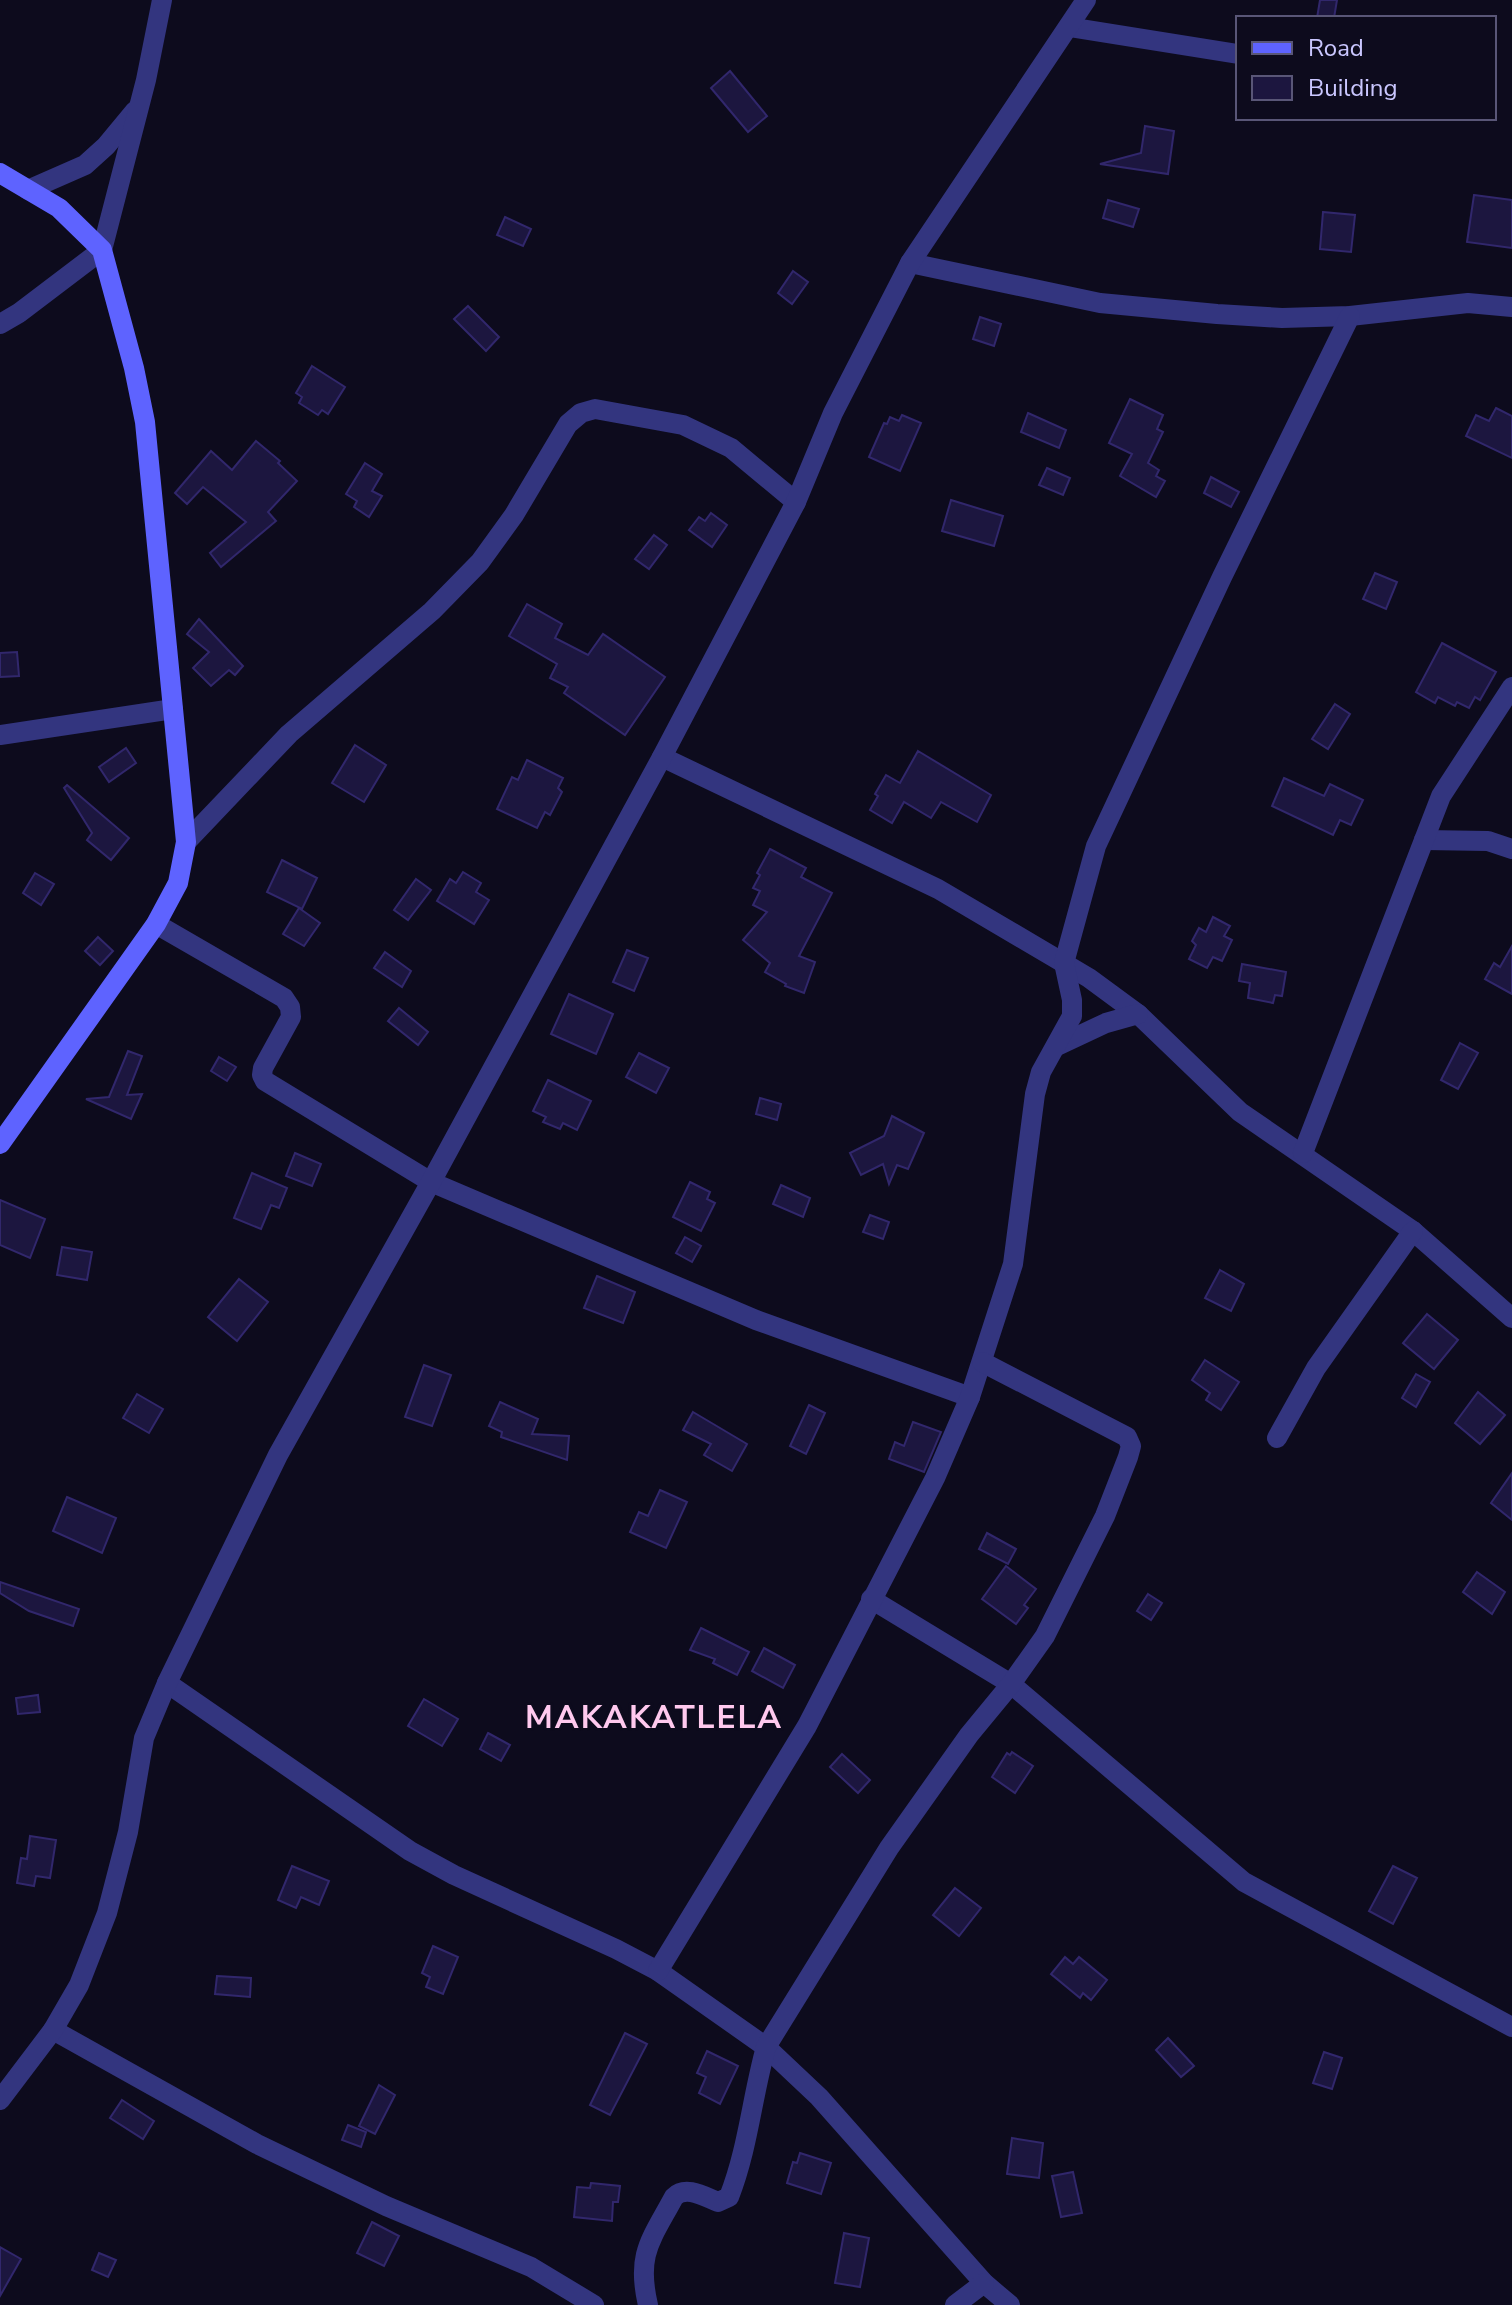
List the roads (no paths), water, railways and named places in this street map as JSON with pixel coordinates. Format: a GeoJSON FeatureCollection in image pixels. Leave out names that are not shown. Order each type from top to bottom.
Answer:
{"type":"FeatureCollection","features":[{"type":"Feature","properties":{"kind":"street"},"geometry":{"type":"LineString","coordinates":[[0,1144],[156,924],[178,883],[186,842],[145,422],[134,368],[102,250],[162,0]]}},
{"type":"Feature","properties":{"kind":"street"},"geometry":{"type":"LineString","coordinates":[[0,2100],[53,2030],[79,1985],[107,1913],[128,1832],[144,1738],[167,1683],[278,1455],[431,1182],[662,757],[796,502],[833,413],[910,263],[1086,0]]}},
{"type":"Feature","properties":{"kind":"street"},"geometry":{"type":"LineString","coordinates":[[1069,27],[1236,54]]}},
{"type":"Feature","properties":{"kind":"street"},"geometry":{"type":"LineString","coordinates":[[28,190],[85,165],[106,146],[138,108]]}},
{"type":"Feature","properties":{"kind":"street"},"geometry":{"type":"LineString","coordinates":[[0,173],[59,208],[102,250]]}},
{"type":"Feature","properties":{"kind":"street"},"geometry":{"type":"LineString","coordinates":[[0,324],[102,250]]}},
{"type":"Feature","properties":{"kind":"street"},"geometry":{"type":"LineString","coordinates":[[910,263],[1100,303],[1282,318],[1350,316],[1468,303],[1512,307]]}},
{"type":"Feature","properties":{"kind":"street"},"geometry":{"type":"LineString","coordinates":[[658,1971],[779,1777],[935,1478],[970,1397],[1013,1264],[1035,1094],[1041,1072],[1072,1016],[1064,963],[1096,846],[1222,577],[1350,316]]}},
{"type":"Feature","properties":{"kind":"street"},"geometry":{"type":"LineString","coordinates":[[186,842],[289,734],[432,611],[480,562],[514,515],[568,424],[581,413],[595,409],[683,425],[731,448],[796,502]]}},
{"type":"Feature","properties":{"kind":"street"},"geometry":{"type":"LineString","coordinates":[[1303,1153],[1424,840],[1451,779],[1512,687]]}},
{"type":"Feature","properties":{"kind":"street"},"geometry":{"type":"LineString","coordinates":[[0,735],[173,709]]}},
{"type":"Feature","properties":{"kind":"street"},"geometry":{"type":"LineString","coordinates":[[662,757],[938,889],[1064,963],[1138,1014],[1240,1112],[1413,1231],[1512,1318]]}},
{"type":"Feature","properties":{"kind":"street"},"geometry":{"type":"LineString","coordinates":[[1424,840],[1488,841],[1512,849]]}},
{"type":"Feature","properties":{"kind":"street"},"geometry":{"type":"LineString","coordinates":[[156,924],[284,998],[290,1007],[291,1017],[263,1068],[265,1081],[431,1182],[756,1320],[970,1397]]}},
{"type":"Feature","properties":{"kind":"street"},"geometry":{"type":"LineString","coordinates":[[1057,1046],[1106,1023],[1138,1014]]}},
{"type":"Feature","properties":{"kind":"street"},"geometry":{"type":"LineString","coordinates":[[1277,1438],[1316,1368],[1413,1231]]}},
{"type":"Feature","properties":{"kind":"street"},"geometry":{"type":"LineString","coordinates":[[648,2305],[642,2279],[644,2260],[648,2246],[674,2197],[685,2190],[718,2202],[729,2197],[738,2176],[766,2047],[889,1848],[969,1735],[1045,1636],[1105,1516],[1131,1446],[1121,1433],[982,1362]]}},
{"type":"Feature","properties":{"kind":"street"},"geometry":{"type":"LineString","coordinates":[[871,1599],[1011,1684],[1244,1882],[1512,2027]]}},
{"type":"Feature","properties":{"kind":"street"},"geometry":{"type":"LineString","coordinates":[[167,1683],[410,1851],[454,1875],[658,1971],[766,2047],[819,2097],[984,2283],[1010,2305]]}},
{"type":"Feature","properties":{"kind":"street"},"geometry":{"type":"LineString","coordinates":[[53,2030],[257,2144],[386,2206],[531,2267],[594,2305]]}},
{"type":"Feature","properties":{"kind":"street"},"geometry":{"type":"LineString","coordinates":[[955,2305],[984,2283]]}},
{"type":"Feature","properties":{"kind":"district","name":"MAKAKATLELA"},"geometry":{"type":"Point","coordinates":[654,1717]}}]}
